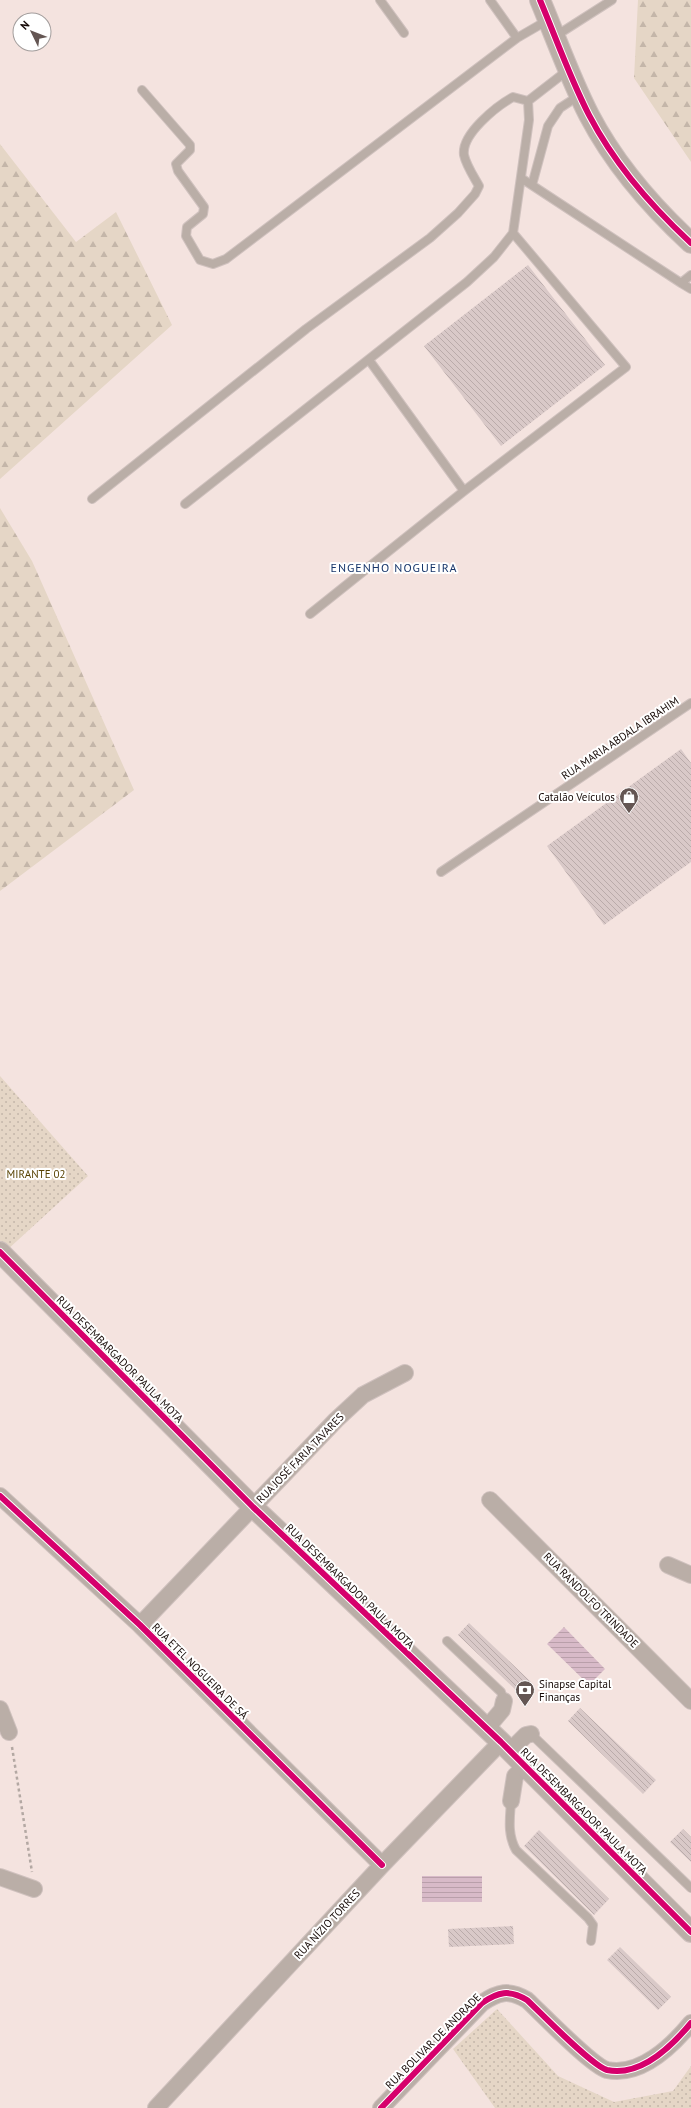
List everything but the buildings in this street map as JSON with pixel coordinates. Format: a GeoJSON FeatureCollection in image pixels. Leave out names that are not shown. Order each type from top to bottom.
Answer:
{"type":"FeatureCollection","features":[{"type":"Feature","properties":{"kind":"street"},"geometry":{"type":"LineString","coordinates":[[540,0],[589,116],[618,162],[654,207],[691,243]]}},
{"type":"Feature","properties":{"kind":"street","name":"RUA DESEMBARGADOR PAULA MOTA"},"geometry":{"type":"LineString","coordinates":[[0,1252],[253,1507],[505,1747],[691,1932]]}},
{"type":"Feature","properties":{"kind":"street","name":"RUA JOSÉ FARIA TAVARES"},"geometry":{"type":"LineString","coordinates":[[140,1625],[336,1420],[363,1395],[405,1373]]}},
{"type":"Feature","properties":{"kind":"street","name":"RUA ETEL NOGUEIRA DE SÁ"},"geometry":{"type":"LineString","coordinates":[[0,1496],[140,1625],[382,1865]]}},
{"type":"Feature","properties":{"kind":"street","name":"RUA RANDOLFO TRINDADE"},"geometry":{"type":"LineString","coordinates":[[490,1500],[691,1701]]}},
{"type":"Feature","properties":{"kind":"street"},"geometry":{"type":"LineString","coordinates":[[668,1565],[691,1575]]}},
{"type":"Feature","properties":{"kind":"street"},"geometry":{"type":"LineString","coordinates":[[486,1729],[502,1710],[504,1701]]}},
{"type":"Feature","properties":{"kind":"street"},"geometry":{"type":"LineString","coordinates":[[0,1709],[9,1732]]}},
{"type":"Feature","properties":{"kind":"street","name":"RUA NÍZIO TORRES"},"geometry":{"type":"LineString","coordinates":[[156,2108],[382,1865],[505,1747],[530,1734]]}},
{"type":"Feature","properties":{"kind":"street"},"geometry":{"type":"LineString","coordinates":[[511,1801],[515,1776],[524,1767]]}},
{"type":"Feature","properties":{"kind":"street"},"geometry":{"type":"LineString","coordinates":[[0,1877],[34,1889]]}},
{"type":"Feature","properties":{"kind":"street","name":"RUA BOLIVAR DE ANDRADE"},"geometry":{"type":"LineString","coordinates":[[381,2108],[482,2003],[492,1996],[503,1993],[516,1993],[527,2000],[589,2058],[607,2070],[627,2070],[645,2064],[664,2050],[691,2023]]}},
{"type":"Feature","properties":{"kind":"lane"},"geometry":{"type":"LineString","coordinates":[[380,0],[404,33]]}},
{"type":"Feature","properties":{"kind":"lane"},"geometry":{"type":"LineString","coordinates":[[490,0],[517,38]]}},
{"type":"Feature","properties":{"kind":"lane"},"geometry":{"type":"LineString","coordinates":[[142,90],[190,145],[190,150],[176,164],[178,171],[204,207],[203,214],[186,227],[186,236],[200,260],[213,264],[226,259],[517,38],[551,28],[612,0]]}},
{"type":"Feature","properties":{"kind":"lane"},"geometry":{"type":"LineString","coordinates":[[92,499],[306,329],[430,238],[458,213],[476,194],[479,186],[464,156],[465,143],[474,130],[498,105],[513,97],[528,100],[569,70]]}},
{"type":"Feature","properties":{"kind":"lane"},"geometry":{"type":"LineString","coordinates":[[532,185],[548,126],[560,108],[580,94]]}},
{"type":"Feature","properties":{"kind":"lane"},"geometry":{"type":"LineString","coordinates":[[185,504],[467,282],[494,257],[513,233],[529,120],[528,100]]}},
{"type":"Feature","properties":{"kind":"lane"},"geometry":{"type":"LineString","coordinates":[[521,178],[691,289]]}},
{"type":"Feature","properties":{"kind":"lane"},"geometry":{"type":"LineString","coordinates":[[310,614],[464,491],[626,367],[513,233]]}},
{"type":"Feature","properties":{"kind":"lane"},"geometry":{"type":"LineString","coordinates":[[681,283],[691,275]]}},
{"type":"Feature","properties":{"kind":"lane"},"geometry":{"type":"LineString","coordinates":[[369,360],[464,491]]}},
{"type":"Feature","properties":{"kind":"lane","name":"RUA MARIA ABDALA IBRAHIM"},"geometry":{"type":"LineString","coordinates":[[441,872],[691,703]]}},
{"type":"Feature","properties":{"kind":"lane"},"geometry":{"type":"LineString","coordinates":[[447,1641],[501,1692],[504,1701]]}},
{"type":"Feature","properties":{"kind":"lane"},"geometry":{"type":"LineString","coordinates":[[530,1734],[691,1888]]}},
{"type":"Feature","properties":{"kind":"lane"},"geometry":{"type":"LineString","coordinates":[[511,1801],[511,1841],[516,1850],[588,1918],[593,1925],[591,1941]]}},
{"type":"Feature","properties":{"kind":"path"},"geometry":{"type":"LineString","coordinates":[[9,1732],[34,1889]]}},
{"type":"Feature","properties":{"kind":"green space"},"geometry":{"type":"Polygon","coordinates":[[[638,0],[691,0],[691,162],[634,78],[638,0]]]}},
{"type":"Feature","properties":{"kind":"green space"},"geometry":{"type":"Polygon","coordinates":[[[0,144],[76,242],[116,212],[172,325],[0,479],[0,144]]]}},
{"type":"Feature","properties":{"kind":"green space"},"geometry":{"type":"Polygon","coordinates":[[[0,508],[32,561],[134,790],[0,891],[0,508]]]}},
{"type":"Feature","properties":{"kind":"green space","name":"MIRANTE 02"},"geometry":{"type":"Polygon","coordinates":[[[0,1076],[88,1176],[6,1251],[0,1244],[0,1076]]]}},
{"type":"Feature","properties":{"kind":"green space"},"geometry":{"type":"Polygon","coordinates":[[[497,2009],[558,2076],[614,2102],[673,2091],[691,2066],[691,2108],[495,2108],[453,2049],[497,2009]]]}},
{"type":"Feature","properties":{"kind":"shaded area"},"geometry":{"type":"Polygon","coordinates":[[[564,1627],[605,1669],[589,1685],[547,1644],[564,1627]]]}},
{"type":"Feature","properties":{"kind":"shaded area"},"geometry":{"type":"Polygon","coordinates":[[[422,1876],[482,1876],[482,1902],[422,1902],[422,1876]]]}},
{"type":"Feature","properties":{"kind":"cycle path"},"geometry":{"type":"LineString","coordinates":[[540,0],[563,58],[589,115],[599,133],[634,183],[676,229],[691,243]]}},
{"type":"Feature","properties":{"kind":"cycle path"},"geometry":{"type":"LineString","coordinates":[[0,1252],[253,1507],[501,1742],[691,1932]]}},
{"type":"Feature","properties":{"kind":"cycle path"},"geometry":{"type":"LineString","coordinates":[[0,1496],[140,1625],[382,1865]]}},
{"type":"Feature","properties":{"kind":"cycle path"},"geometry":{"type":"LineString","coordinates":[[381,2108],[482,2003],[499,1994],[515,1994],[527,2000],[579,2050],[607,2070],[619,2071],[631,2069],[654,2058],[665,2050],[691,2023]]}},
{"type":"Feature","properties":{"kind":"place","name":"Catalão Veículos"},"geometry":{"type":"Point","coordinates":[629,814]}},
{"type":"Feature","properties":{"kind":"place","name":"Sinapse Capital Finanças"},"geometry":{"type":"Point","coordinates":[525,1707]}},
{"type":"Feature","properties":{"kind":"district","name":"ENGENHO NOGUEIRA"},"geometry":{"type":"Point","coordinates":[394,567]}}]}
